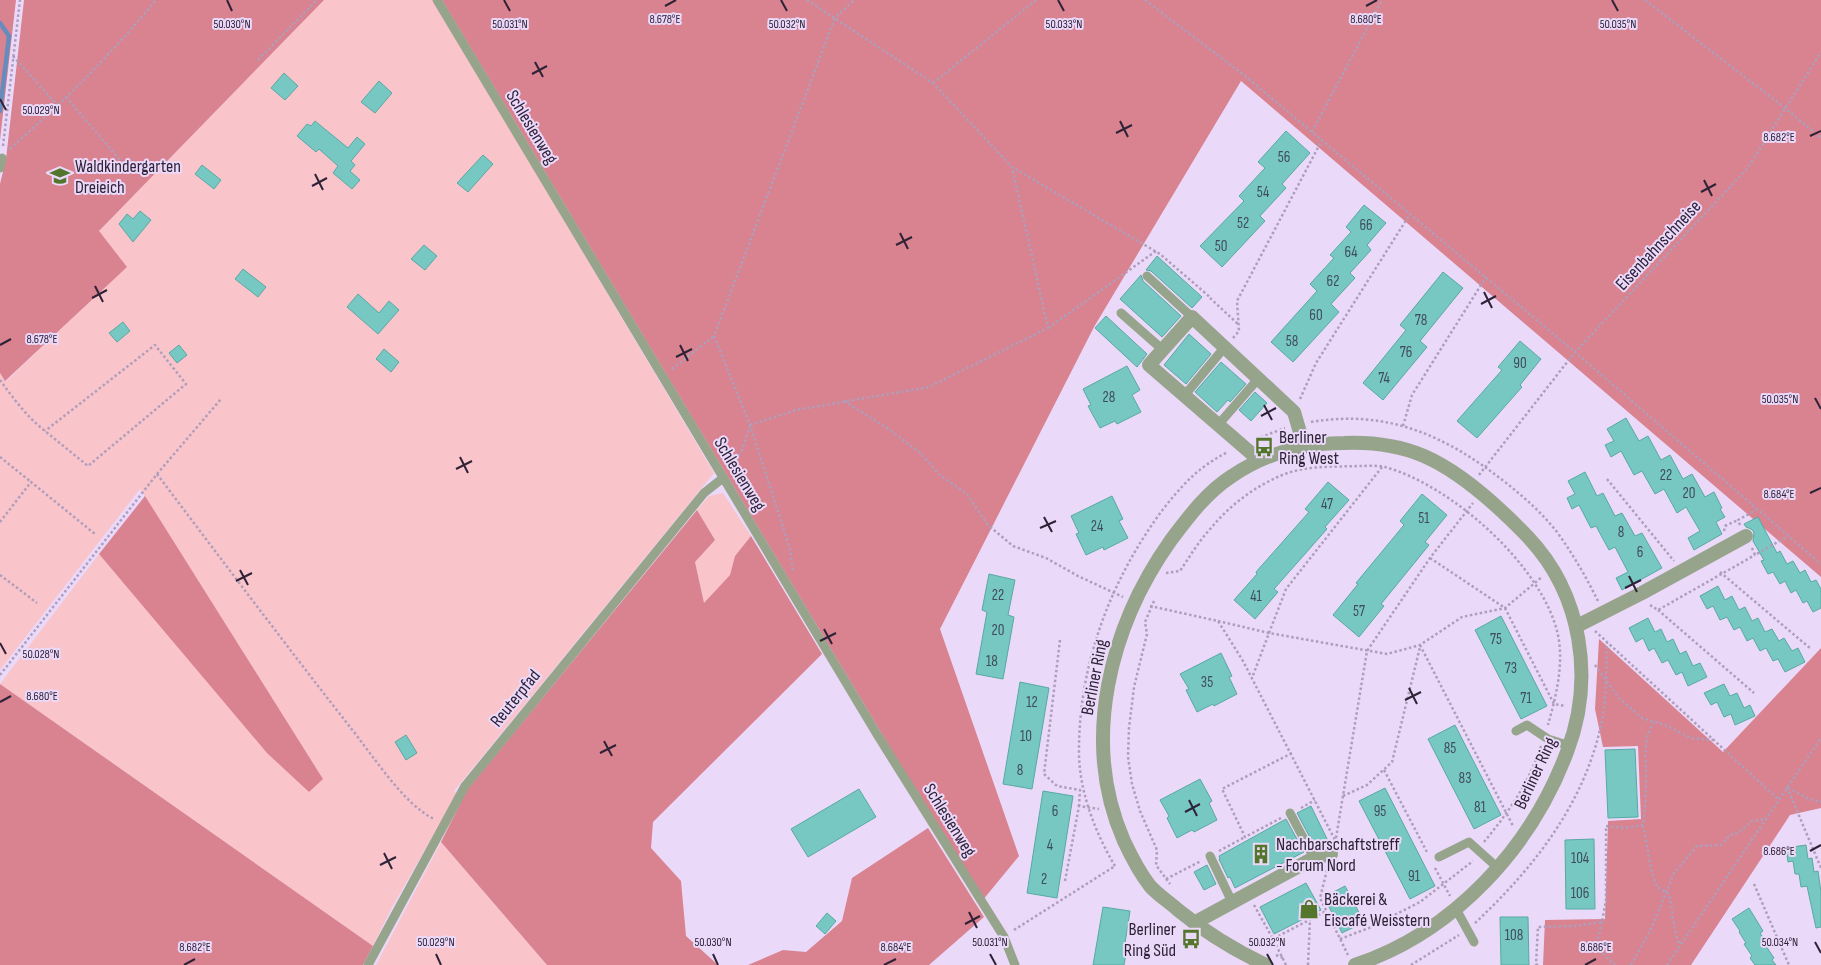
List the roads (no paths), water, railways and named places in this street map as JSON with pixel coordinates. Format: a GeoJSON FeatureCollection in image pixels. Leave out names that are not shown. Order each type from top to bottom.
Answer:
{"type":"FeatureCollection","features":[{"type":"Feature","properties":{"kind":"street"},"geometry":{"type":"LineString","coordinates":[[1259,460],[1149,365],[1192,317],[1294,412],[1304,446]]}},
{"type":"Feature","properties":{"kind":"street","name":"Berliner Ring"},"geometry":{"type":"LineString","coordinates":[[1266,965],[1212,936],[1194,923],[1151,887],[1132,857],[1113,811],[1103,752],[1105,702],[1115,650],[1134,602],[1159,558],[1203,500],[1231,476],[1259,460],[1292,448],[1349,442],[1381,444],[1401,448],[1424,456],[1449,469],[1518,527],[1539,548],[1553,568],[1565,592],[1577,626],[1582,684],[1570,746],[1557,779],[1521,840],[1498,868],[1456,909],[1414,939],[1392,950],[1352,961]]}},
{"type":"Feature","properties":{"kind":"street"},"geometry":{"type":"LineString","coordinates":[[1577,626],[1746,536]]}},
{"type":"Feature","properties":{"kind":"street"},"geometry":{"type":"LineString","coordinates":[[1194,923],[1314,858],[1331,854]]}},
{"type":"Feature","properties":{"kind":"lane","name":"Schlesienweg"},"geometry":{"type":"LineString","coordinates":[[437,0],[878,736],[1004,937],[1015,965]]}},
{"type":"Feature","properties":{"kind":"lane"},"geometry":{"type":"LineString","coordinates":[[0,168],[2,158]]}},
{"type":"Feature","properties":{"kind":"lane"},"geometry":{"type":"LineString","coordinates":[[1147,276],[1192,317]]}},
{"type":"Feature","properties":{"kind":"lane"},"geometry":{"type":"LineString","coordinates":[[1121,313],[1163,350]]}},
{"type":"Feature","properties":{"kind":"lane"},"geometry":{"type":"LineString","coordinates":[[1184,396],[1224,348]]}},
{"type":"Feature","properties":{"kind":"lane"},"geometry":{"type":"LineString","coordinates":[[1218,426],[1258,379]]}},
{"type":"Feature","properties":{"kind":"lane","name":"Reuterpfad"},"geometry":{"type":"LineString","coordinates":[[368,965],[464,786],[704,493],[723,478]]}},
{"type":"Feature","properties":{"kind":"lane"},"geometry":{"type":"LineString","coordinates":[[1516,731],[1527,725],[1548,739],[1570,746]]}},
{"type":"Feature","properties":{"kind":"lane"},"geometry":{"type":"LineString","coordinates":[[1290,813],[1314,858]]}},
{"type":"Feature","properties":{"kind":"lane"},"geometry":{"type":"LineString","coordinates":[[1439,857],[1469,842],[1498,868]]}},
{"type":"Feature","properties":{"kind":"lane"},"geometry":{"type":"LineString","coordinates":[[1210,856],[1232,902]]}},
{"type":"Feature","properties":{"kind":"lane"},"geometry":{"type":"LineString","coordinates":[[1456,909],[1474,942]]}},
{"type":"Feature","properties":{"kind":"waterway"},"geometry":{"type":"LineString","coordinates":[[0,23],[9,36],[0,111]]}},
{"type":"Feature","properties":{"kind":"place","name":"Waldkindergarten Dreieich"},"geometry":{"type":"Point","coordinates":[60,176]}},
{"type":"Feature","properties":{"kind":"place","name":"Berliner Ring West"},"geometry":{"type":"Point","coordinates":[1264,447]}},
{"type":"Feature","properties":{"kind":"place","name":"Nachbarschaftstreff - Forum Nord"},"geometry":{"type":"Point","coordinates":[1261,854]}},
{"type":"Feature","properties":{"kind":"place","name":"Bäckerei & Eiscafé Weisstern"},"geometry":{"type":"Point","coordinates":[1309,909]}},
{"type":"Feature","properties":{"kind":"place","name":"Berliner Ring Süd"},"geometry":{"type":"Point","coordinates":[1191,939]}}]}
